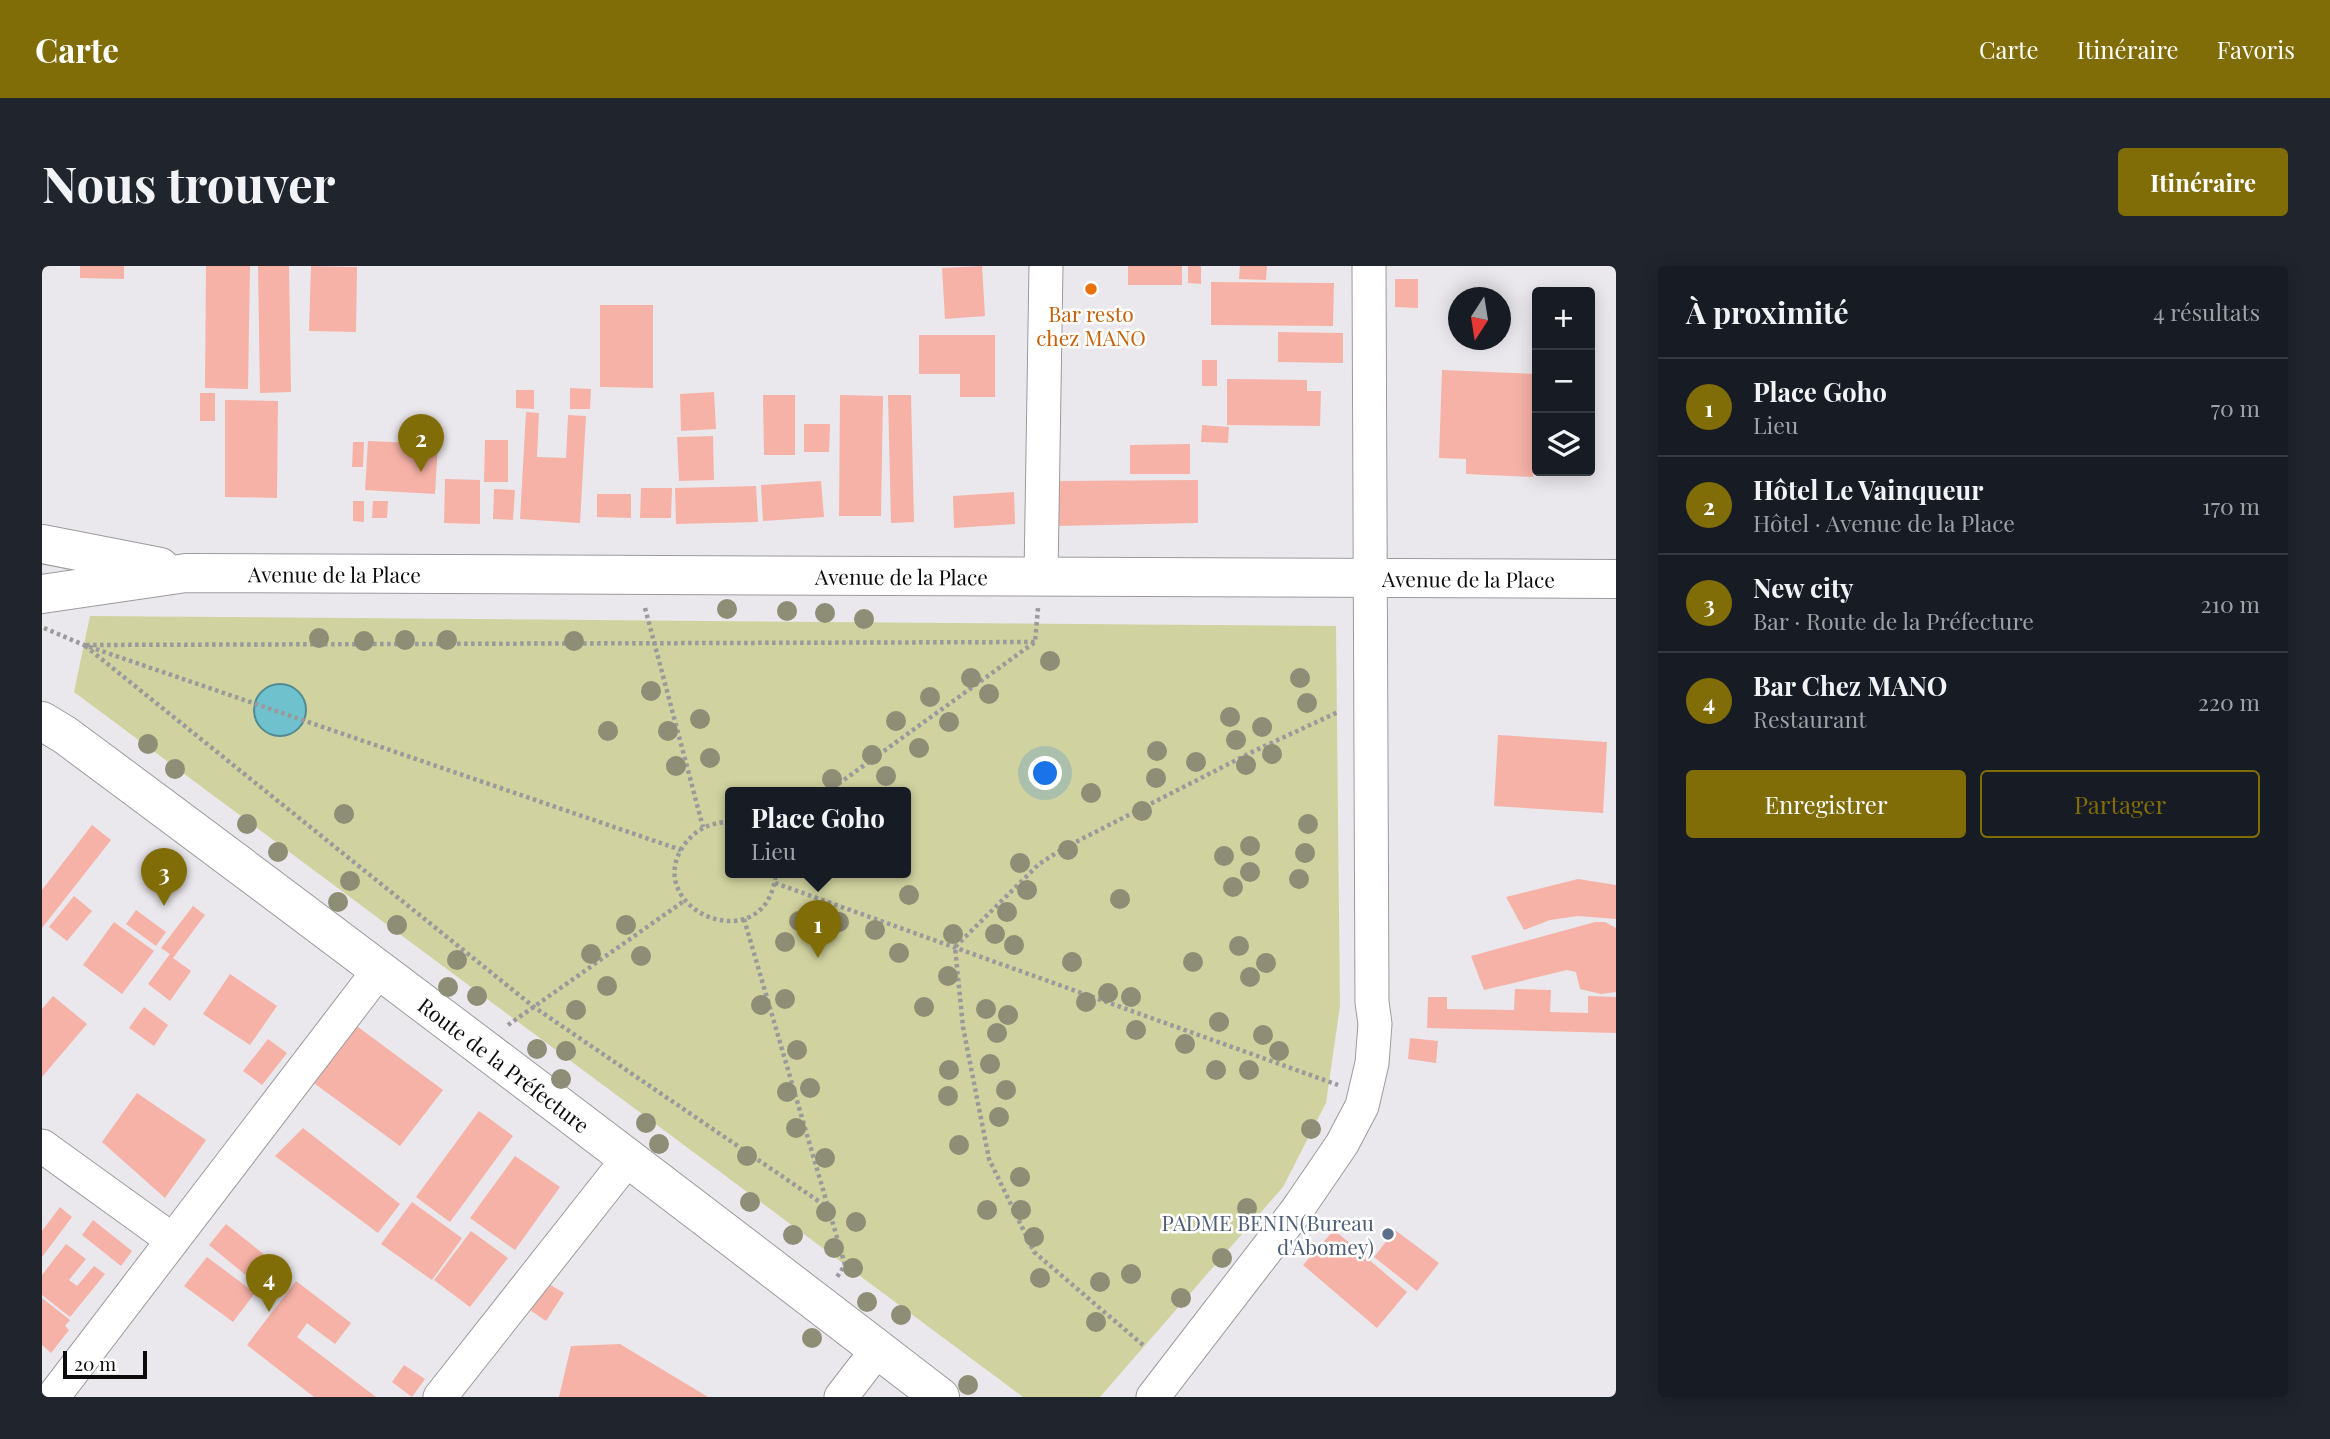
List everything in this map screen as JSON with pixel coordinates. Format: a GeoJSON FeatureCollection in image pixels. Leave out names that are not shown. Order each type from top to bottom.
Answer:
{"type":"FeatureCollection","features":[{"type":"Feature","properties":{"kind":"street"},"geometry":{"type":"LineString","coordinates":[[1041,576],[1046,266]]}},
{"type":"Feature","properties":{"kind":"street"},"geometry":{"type":"LineString","coordinates":[[1153,1397],[1325,1170],[1342,1144],[1365,1095],[1375,1042],[1372,1002],[1369,266]]}},
{"type":"Feature","properties":{"kind":"street","name":"Avenue de la Place"},"geometry":{"type":"LineString","coordinates":[[42,544],[186,573]]}},
{"type":"Feature","properties":{"kind":"street","name":"Avenue de la Place"},"geometry":{"type":"LineString","coordinates":[[42,594],[186,573],[1616,579]]}},
{"type":"Feature","properties":{"kind":"street","name":"Route de la Préfecture"},"geometry":{"type":"LineString","coordinates":[[42,703],[54,728],[481,1045],[627,1160],[940,1397]]}},
{"type":"Feature","properties":{"kind":"street"},"geometry":{"type":"LineString","coordinates":[[53,1397],[171,1239],[380,969]]}},
{"type":"Feature","properties":{"kind":"street"},"geometry":{"type":"LineString","coordinates":[[42,1146],[171,1239]]}},
{"type":"Feature","properties":{"kind":"street"},"geometry":{"type":"LineString","coordinates":[[440,1397],[627,1160]]}},
{"type":"Feature","properties":{"kind":"street"},"geometry":{"type":"LineString","coordinates":[[841,1397],[877,1349]]}},
{"type":"Feature","properties":{"kind":"path"},"geometry":{"type":"LineString","coordinates":[[635,574],[703,827]]}},
{"type":"Feature","properties":{"kind":"path"},"geometry":{"type":"LineString","coordinates":[[834,787],[1035,642],[1041,576]]}},
{"type":"Feature","properties":{"kind":"path"},"geometry":{"type":"LineString","coordinates":[[42,627],[84,645],[681,850]]}},
{"type":"Feature","properties":{"kind":"path"},"geometry":{"type":"LineString","coordinates":[[84,645],[1035,642]]}},
{"type":"Feature","properties":{"kind":"path"},"geometry":{"type":"LineString","coordinates":[[84,645],[534,1007],[830,1209]]}},
{"type":"Feature","properties":{"kind":"path"},"geometry":{"type":"LineString","coordinates":[[956,947],[1039,864],[1064,848],[1241,757],[1338,712]]}},
{"type":"Feature","properties":{"kind":"path"},"geometry":{"type":"LineString","coordinates":[[725,823],[703,827],[690,837],[681,850],[676,867],[677,884],[684,901],[712,920],[728,922],[744,919],[758,911],[769,898],[775,878]]}},
{"type":"Feature","properties":{"kind":"path"},"geometry":{"type":"LineString","coordinates":[[775,883],[1365,1095]]}},
{"type":"Feature","properties":{"kind":"path"},"geometry":{"type":"LineString","coordinates":[[481,1045],[684,901]]}},
{"type":"Feature","properties":{"kind":"path"},"geometry":{"type":"LineString","coordinates":[[744,919],[845,1265],[818,1304]]}},
{"type":"Feature","properties":{"kind":"path"},"geometry":{"type":"LineString","coordinates":[[956,947],[963,1027],[989,1159],[1034,1252],[1143,1345]]}},
{"type":"Feature","properties":{"kind":"green space"},"geometry":{"type":"Polygon","coordinates":[[[90,616],[1336,626],[1340,1006],[1326,1103],[1283,1187],[1100,1397],[1023,1397],[74,692],[90,616]]]}},
{"type":"Feature","properties":{"kind":"water"},"geometry":{"type":"Polygon","coordinates":[[[280,684],[299,691],[306,710],[299,729],[280,736],[261,729],[254,710],[261,691],[280,684]]]}},
{"type":"Feature","properties":{"kind":"building"},"geometry":{"type":"Polygon","coordinates":[[[80,266],[124,266],[124,279],[80,278],[80,266]]]}},
{"type":"Feature","properties":{"kind":"building"},"geometry":{"type":"Polygon","coordinates":[[[206,266],[250,266],[248,389],[205,388],[206,266]]]}},
{"type":"Feature","properties":{"kind":"building"},"geometry":{"type":"Polygon","coordinates":[[[258,266],[289,266],[291,392],[260,393],[258,266]]]}},
{"type":"Feature","properties":{"kind":"building"},"geometry":{"type":"Polygon","coordinates":[[[311,266],[357,267],[356,332],[309,331],[311,266]]]}},
{"type":"Feature","properties":{"kind":"building"},"geometry":{"type":"Polygon","coordinates":[[[982,266],[985,316],[945,319],[942,268],[982,266]]]}},
{"type":"Feature","properties":{"kind":"building"},"geometry":{"type":"Polygon","coordinates":[[[1128,266],[1182,266],[1182,285],[1128,285],[1128,266]]]}},
{"type":"Feature","properties":{"kind":"building"},"geometry":{"type":"Polygon","coordinates":[[[1188,266],[1201,266],[1201,284],[1188,283],[1188,266]]]}},
{"type":"Feature","properties":{"kind":"building"},"geometry":{"type":"Polygon","coordinates":[[[1240,266],[1267,266],[1266,280],[1239,279],[1240,266]]]}},
{"type":"Feature","properties":{"kind":"building"},"geometry":{"type":"Polygon","coordinates":[[[1395,279],[1418,279],[1418,308],[1395,307],[1395,279]]]}},
{"type":"Feature","properties":{"kind":"building"},"geometry":{"type":"Polygon","coordinates":[[[1211,282],[1334,283],[1333,326],[1211,325],[1211,282]]]}},
{"type":"Feature","properties":{"kind":"building"},"geometry":{"type":"Polygon","coordinates":[[[600,305],[653,305],[653,388],[600,387],[600,305]]]}},
{"type":"Feature","properties":{"kind":"building"},"geometry":{"type":"Polygon","coordinates":[[[1278,332],[1343,333],[1343,363],[1278,362],[1278,332]]]}},
{"type":"Feature","properties":{"kind":"building"},"geometry":{"type":"Polygon","coordinates":[[[919,335],[995,335],[995,397],[960,397],[960,374],[919,374],[919,335]]]}},
{"type":"Feature","properties":{"kind":"building"},"geometry":{"type":"Polygon","coordinates":[[[1202,360],[1217,360],[1217,386],[1202,386],[1202,360]]]}},
{"type":"Feature","properties":{"kind":"building"},"geometry":{"type":"Polygon","coordinates":[[[1442,370],[1532,374],[1533,477],[1466,474],[1466,459],[1439,458],[1442,370]]]}},
{"type":"Feature","properties":{"kind":"building"},"geometry":{"type":"Polygon","coordinates":[[[1227,379],[1307,380],[1307,391],[1321,391],[1320,426],[1227,425],[1227,379]]]}},
{"type":"Feature","properties":{"kind":"building"},"geometry":{"type":"Polygon","coordinates":[[[570,388],[591,389],[590,409],[570,409],[570,388]]]}},
{"type":"Feature","properties":{"kind":"building"},"geometry":{"type":"Polygon","coordinates":[[[516,390],[534,390],[534,409],[516,408],[516,390]]]}},
{"type":"Feature","properties":{"kind":"building"},"geometry":{"type":"Polygon","coordinates":[[[714,392],[716,429],[681,431],[680,394],[714,392]]]}},
{"type":"Feature","properties":{"kind":"building"},"geometry":{"type":"Polygon","coordinates":[[[200,393],[215,393],[215,421],[200,421],[200,393]]]}},
{"type":"Feature","properties":{"kind":"building"},"geometry":{"type":"Polygon","coordinates":[[[763,395],[795,395],[795,455],[764,455],[763,395]]]}},
{"type":"Feature","properties":{"kind":"building"},"geometry":{"type":"Polygon","coordinates":[[[840,395],[883,396],[881,516],[839,516],[840,395]]]}},
{"type":"Feature","properties":{"kind":"building"},"geometry":{"type":"Polygon","coordinates":[[[888,395],[911,395],[914,522],[891,523],[888,395]]]}},
{"type":"Feature","properties":{"kind":"building"},"geometry":{"type":"Polygon","coordinates":[[[225,400],[278,401],[277,498],[225,497],[225,400]]]}},
{"type":"Feature","properties":{"kind":"building"},"geometry":{"type":"Polygon","coordinates":[[[526,412],[539,413],[537,457],[566,458],[568,415],[586,416],[580,523],[520,519],[526,412]]]}},
{"type":"Feature","properties":{"kind":"building"},"geometry":{"type":"Polygon","coordinates":[[[804,424],[830,424],[829,452],[804,452],[804,424]]]}},
{"type":"Feature","properties":{"kind":"building"},"geometry":{"type":"Polygon","coordinates":[[[1202,425],[1229,427],[1228,443],[1201,442],[1202,425]]]}},
{"type":"Feature","properties":{"kind":"building"},"geometry":{"type":"Polygon","coordinates":[[[713,436],[714,480],[679,481],[677,437],[713,436]]]}},
{"type":"Feature","properties":{"kind":"building"},"geometry":{"type":"Polygon","coordinates":[[[485,440],[508,440],[508,482],[484,482],[485,440]]]}},
{"type":"Feature","properties":{"kind":"building"},"geometry":{"type":"Polygon","coordinates":[[[368,441],[438,444],[435,494],[365,490],[368,441]]]}},
{"type":"Feature","properties":{"kind":"building"},"geometry":{"type":"Polygon","coordinates":[[[353,442],[364,442],[363,467],[352,467],[353,442]]]}},
{"type":"Feature","properties":{"kind":"building"},"geometry":{"type":"Polygon","coordinates":[[[1190,444],[1190,474],[1130,474],[1130,445],[1190,444]]]}},
{"type":"Feature","properties":{"kind":"building"},"geometry":{"type":"Polygon","coordinates":[[[445,479],[480,480],[480,524],[444,523],[445,479]]]}},
{"type":"Feature","properties":{"kind":"building"},"geometry":{"type":"Polygon","coordinates":[[[1198,480],[1198,523],[1056,526],[1055,481],[1198,480]]]}},
{"type":"Feature","properties":{"kind":"building"},"geometry":{"type":"Polygon","coordinates":[[[821,481],[824,517],[763,521],[761,485],[821,481]]]}},
{"type":"Feature","properties":{"kind":"building"},"geometry":{"type":"Polygon","coordinates":[[[756,486],[758,522],[676,524],[675,488],[756,486]]]}},
{"type":"Feature","properties":{"kind":"building"},"geometry":{"type":"Polygon","coordinates":[[[641,488],[672,488],[671,518],[640,518],[641,488]]]}},
{"type":"Feature","properties":{"kind":"building"},"geometry":{"type":"Polygon","coordinates":[[[494,489],[515,490],[513,520],[493,519],[494,489]]]}},
{"type":"Feature","properties":{"kind":"building"},"geometry":{"type":"Polygon","coordinates":[[[1014,492],[1015,524],[954,528],[953,496],[1014,492]]]}},
{"type":"Feature","properties":{"kind":"building"},"geometry":{"type":"Polygon","coordinates":[[[597,494],[631,494],[631,518],[597,517],[597,494]]]}},
{"type":"Feature","properties":{"kind":"building"},"geometry":{"type":"Polygon","coordinates":[[[353,501],[364,501],[364,522],[353,521],[353,501]]]}},
{"type":"Feature","properties":{"kind":"building"},"geometry":{"type":"Polygon","coordinates":[[[373,501],[388,501],[387,518],[372,518],[373,501]]]}},
{"type":"Feature","properties":{"kind":"building"},"geometry":{"type":"Polygon","coordinates":[[[1498,735],[1607,742],[1603,813],[1494,806],[1498,735]]]}},
{"type":"Feature","properties":{"kind":"building"},"geometry":{"type":"Polygon","coordinates":[[[92,825],[111,840],[42,928],[42,890],[92,825]]]}},
{"type":"Feature","properties":{"kind":"building"},"geometry":{"type":"Polygon","coordinates":[[[1578,879],[1616,885],[1616,919],[1578,916],[1550,920],[1524,930],[1506,897],[1578,879]]]}},
{"type":"Feature","properties":{"kind":"building"},"geometry":{"type":"Polygon","coordinates":[[[74,896],[92,911],[67,941],[49,927],[74,896]]]}},
{"type":"Feature","properties":{"kind":"building"},"geometry":{"type":"Polygon","coordinates":[[[193,906],[205,915],[173,958],[191,971],[170,1001],[148,984],[170,954],[161,948],[193,906]]]}},
{"type":"Feature","properties":{"kind":"building"},"geometry":{"type":"Polygon","coordinates":[[[136,910],[166,932],[156,946],[126,924],[136,910]]]}},
{"type":"Feature","properties":{"kind":"building"},"geometry":{"type":"Polygon","coordinates":[[[114,922],[154,951],[122,994],[83,965],[114,922]]]}},
{"type":"Feature","properties":{"kind":"building"},"geometry":{"type":"Polygon","coordinates":[[[1595,922],[1605,922],[1616,928],[1616,992],[1601,994],[1580,989],[1576,972],[1567,970],[1484,990],[1471,956],[1595,922]]]}},
{"type":"Feature","properties":{"kind":"building"},"geometry":{"type":"Polygon","coordinates":[[[230,974],[277,1006],[250,1045],[203,1014],[230,974]]]}},
{"type":"Feature","properties":{"kind":"building"},"geometry":{"type":"Polygon","coordinates":[[[1515,989],[1551,990],[1550,1012],[1588,1013],[1588,996],[1616,997],[1616,1033],[1427,1028],[1428,997],[1447,997],[1447,1009],[1514,1010],[1515,989]]]}},
{"type":"Feature","properties":{"kind":"building"},"geometry":{"type":"Polygon","coordinates":[[[53,996],[87,1024],[42,1077],[42,1009],[53,996]]]}},
{"type":"Feature","properties":{"kind":"building"},"geometry":{"type":"Polygon","coordinates":[[[144,1007],[168,1025],[154,1046],[129,1028],[144,1007]]]}},
{"type":"Feature","properties":{"kind":"building"},"geometry":{"type":"Polygon","coordinates":[[[354,1024],[443,1090],[400,1146],[311,1081],[354,1024]]]}},
{"type":"Feature","properties":{"kind":"building"},"geometry":{"type":"Polygon","coordinates":[[[1410,1038],[1438,1041],[1436,1063],[1408,1059],[1410,1038]]]}},
{"type":"Feature","properties":{"kind":"building"},"geometry":{"type":"Polygon","coordinates":[[[268,1039],[287,1053],[262,1085],[243,1071],[268,1039]]]}},
{"type":"Feature","properties":{"kind":"building"},"geometry":{"type":"Polygon","coordinates":[[[137,1093],[206,1140],[165,1198],[102,1142],[137,1093]]]}},
{"type":"Feature","properties":{"kind":"building"},"geometry":{"type":"Polygon","coordinates":[[[479,1111],[513,1136],[450,1222],[416,1197],[479,1111]]]}},
{"type":"Feature","properties":{"kind":"building"},"geometry":{"type":"Polygon","coordinates":[[[303,1128],[400,1204],[378,1233],[275,1156],[303,1128]]]}},
{"type":"Feature","properties":{"kind":"building"},"geometry":{"type":"Polygon","coordinates":[[[515,1156],[560,1187],[515,1250],[470,1218],[515,1156]]]}},
{"type":"Feature","properties":{"kind":"building"},"geometry":{"type":"Polygon","coordinates":[[[412,1202],[462,1238],[432,1280],[381,1244],[412,1202]]]}},
{"type":"Feature","properties":{"kind":"building"},"geometry":{"type":"Polygon","coordinates":[[[60,1207],[72,1217],[42,1257],[42,1231],[60,1207]]]}},
{"type":"Feature","properties":{"kind":"building"},"geometry":{"type":"Polygon","coordinates":[[[93,1220],[132,1251],[121,1266],[82,1235],[93,1220]]]}},
{"type":"Feature","properties":{"kind":"building"},"geometry":{"type":"Polygon","coordinates":[[[226,1224],[286,1272],[269,1294],[209,1245],[226,1224]]]}},
{"type":"Feature","properties":{"kind":"building"},"geometry":{"type":"Polygon","coordinates":[[[1334,1230],[1407,1292],[1377,1328],[1303,1265],[1334,1230]]]}},
{"type":"Feature","properties":{"kind":"building"},"geometry":{"type":"Polygon","coordinates":[[[1395,1230],[1439,1263],[1417,1291],[1374,1257],[1395,1230]]]}},
{"type":"Feature","properties":{"kind":"building"},"geometry":{"type":"Polygon","coordinates":[[[471,1231],[508,1258],[470,1307],[434,1280],[471,1231]]]}},
{"type":"Feature","properties":{"kind":"building"},"geometry":{"type":"Polygon","coordinates":[[[66,1244],[86,1259],[69,1280],[77,1286],[94,1266],[105,1274],[70,1317],[42,1295],[42,1275],[66,1244]]]}},
{"type":"Feature","properties":{"kind":"building"},"geometry":{"type":"Polygon","coordinates":[[[207,1257],[255,1293],[233,1322],[184,1286],[207,1257]]]}},
{"type":"Feature","properties":{"kind":"building"},"geometry":{"type":"Polygon","coordinates":[[[296,1281],[351,1323],[335,1344],[307,1323],[297,1337],[376,1397],[314,1397],[247,1345],[296,1281]]]}},
{"type":"Feature","properties":{"kind":"building"},"geometry":{"type":"Polygon","coordinates":[[[547,1283],[564,1293],[546,1321],[530,1310],[547,1283]]]}},
{"type":"Feature","properties":{"kind":"building"},"geometry":{"type":"Polygon","coordinates":[[[42,1298],[70,1320],[65,1326],[69,1330],[51,1353],[42,1345],[42,1298]]]}},
{"type":"Feature","properties":{"kind":"building"},"geometry":{"type":"Polygon","coordinates":[[[620,1344],[708,1397],[559,1397],[571,1346],[620,1344]]]}},
{"type":"Feature","properties":{"kind":"building"},"geometry":{"type":"Polygon","coordinates":[[[404,1365],[425,1379],[412,1397],[392,1382],[404,1365]]]}},
{"type":"Feature","properties":{"kind":"place","name":"Bar resto chez MANO"},"geometry":{"type":"Point","coordinates":[1091,289]}},
{"type":"Feature","properties":{"kind":"place","name":"Hôtel Le Vainqueur"},"geometry":{"type":"Point","coordinates":[421,472]}},
{"type":"Feature","properties":{"kind":"place","name":"New city"},"geometry":{"type":"Point","coordinates":[164,906]}},
{"type":"Feature","properties":{"kind":"place","name":"Place Goho"},"geometry":{"type":"Point","coordinates":[818,958]}},
{"type":"Feature","properties":{"kind":"place","name":"PADME BENIN(Bureau d'Abomey)"},"geometry":{"type":"Point","coordinates":[1388,1234]}},
{"type":"Feature","properties":{"kind":"place","name":"Bar Chez MANO"},"geometry":{"type":"Point","coordinates":[269,1312]}}]}
